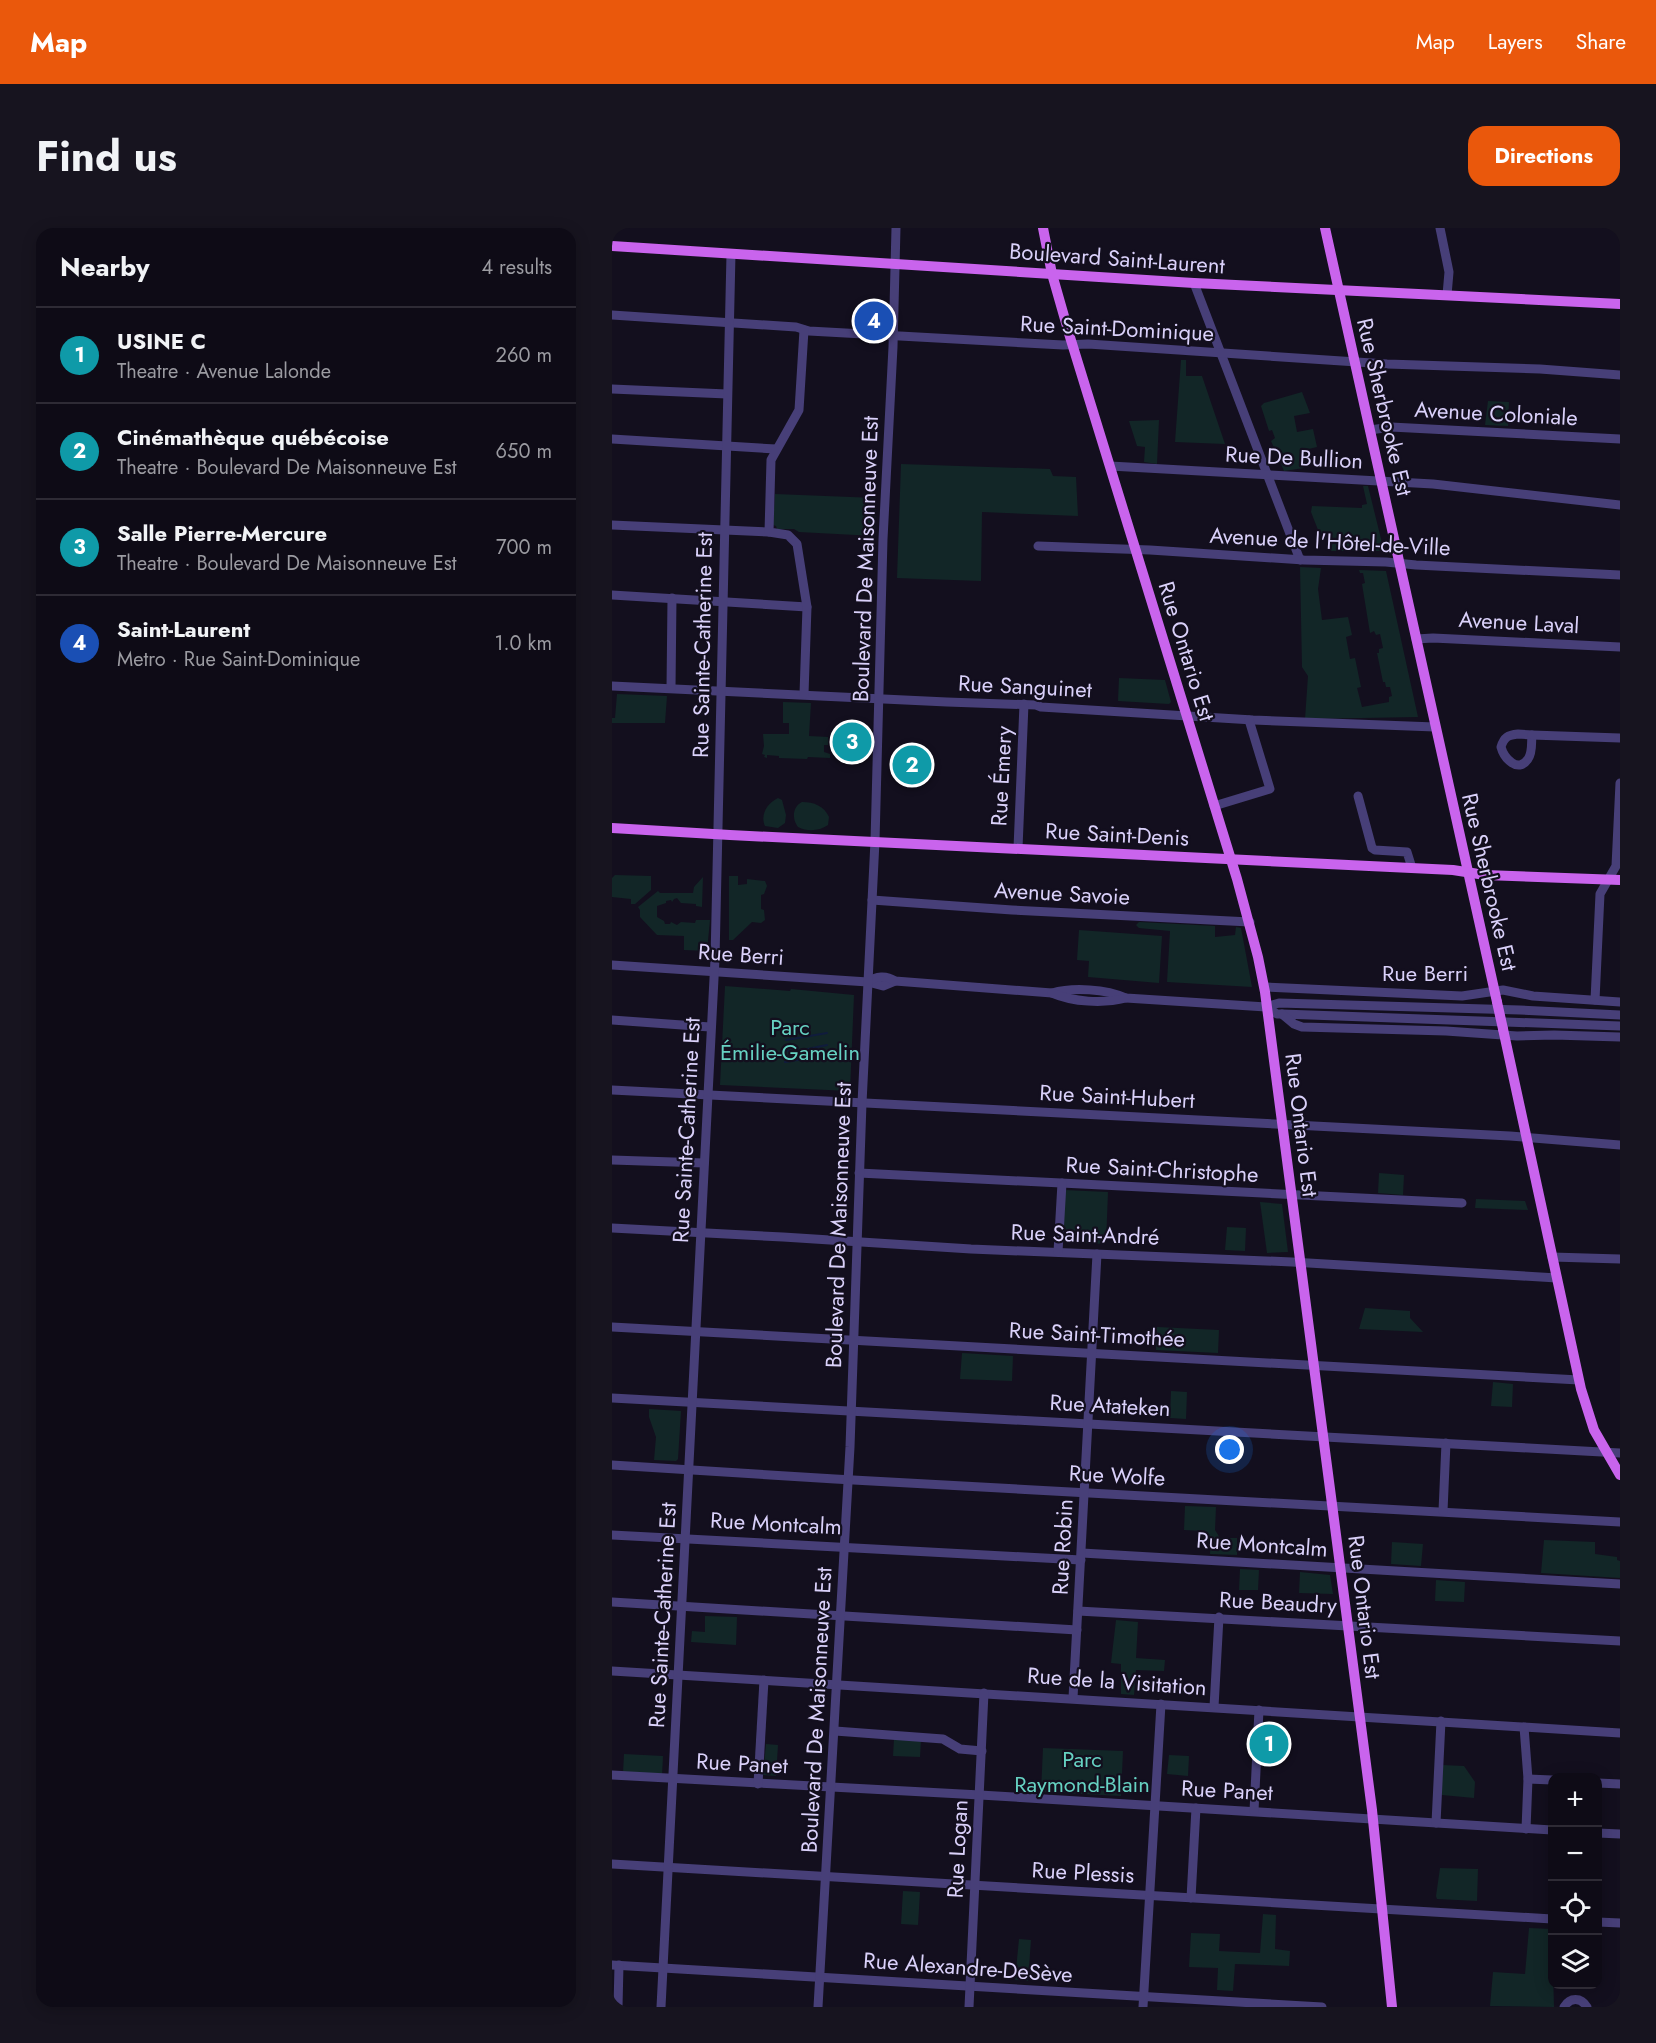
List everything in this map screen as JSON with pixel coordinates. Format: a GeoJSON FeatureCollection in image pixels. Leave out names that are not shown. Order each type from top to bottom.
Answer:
{"type":"FeatureCollection","features":[{"type":"Feature","properties":{"kind":"main road","name":"Rue Ontario Est"},"geometry":{"type":"LineString","coordinates":[[1042,228],[1072,345],[1250,922],[1264,987],[1373,1819],[1392,2007]]}},
{"type":"Feature","properties":{"kind":"main road","name":"Rue Sherbrooke Est"},"geometry":{"type":"LineString","coordinates":[[1325,228],[1579,1380],[1591,1421],[1620,1475]]}},
{"type":"Feature","properties":{"kind":"main road","name":"Boulevard Saint-Laurent"},"geometry":{"type":"LineString","coordinates":[[612,246],[1194,283],[1620,304]]}},
{"type":"Feature","properties":{"kind":"main road","name":"Rue Saint-Denis"},"geometry":{"type":"LineString","coordinates":[[612,828],[1620,880]]}},
{"type":"Feature","properties":{"kind":"street","name":"Boulevard De Maisonneuve Est"},"geometry":{"type":"LineString","coordinates":[[818,2007],[848,1480],[872,900],[883,539],[897,228]]}},
{"type":"Feature","properties":{"kind":"street"},"geometry":{"type":"LineString","coordinates":[[1440,228],[1449,272],[1447,296]]}},
{"type":"Feature","properties":{"kind":"street","name":"Rue Sainte-Catherine Est"},"geometry":{"type":"LineString","coordinates":[[661,2007],[714,971],[731,254]]}},
{"type":"Feature","properties":{"kind":"street"},"geometry":{"type":"LineString","coordinates":[[1194,283],[1300,560]]}},
{"type":"Feature","properties":{"kind":"street","name":"Rue Saint-Dominique"},"geometry":{"type":"LineString","coordinates":[[612,315],[796,327],[804,330],[1387,364],[1550,369],[1620,375]]}},
{"type":"Feature","properties":{"kind":"street"},"geometry":{"type":"LineString","coordinates":[[769,532],[771,460],[800,410],[804,330]]}},
{"type":"Feature","properties":{"kind":"street"},"geometry":{"type":"LineString","coordinates":[[612,389],[727,394]]}},
{"type":"Feature","properties":{"kind":"street","name":"Avenue Coloniale"},"geometry":{"type":"LineString","coordinates":[[1370,430],[1391,427],[1620,439]]}},
{"type":"Feature","properties":{"kind":"street"},"geometry":{"type":"LineString","coordinates":[[612,439],[776,449]]}},
{"type":"Feature","properties":{"kind":"street","name":"Rue De Bullion"},"geometry":{"type":"LineString","coordinates":[[1110,466],[1382,480],[1620,505]]}},
{"type":"Feature","properties":{"kind":"street"},"geometry":{"type":"LineString","coordinates":[[612,525],[769,532],[788,535],[797,544],[807,607],[804,694]]}},
{"type":"Feature","properties":{"kind":"street","name":"Avenue de l'Hôtel-de-Ville"},"geometry":{"type":"LineString","coordinates":[[1038,546],[1620,575]]}},
{"type":"Feature","properties":{"kind":"street"},"geometry":{"type":"LineString","coordinates":[[612,595],[807,607]]}},
{"type":"Feature","properties":{"kind":"street"},"geometry":{"type":"LineString","coordinates":[[671,688],[672,598]]}},
{"type":"Feature","properties":{"kind":"street","name":"Avenue Laval"},"geometry":{"type":"LineString","coordinates":[[1416,639],[1472,639],[1620,647]]}},
{"type":"Feature","properties":{"kind":"street","name":"Rue Sanguinet"},"geometry":{"type":"LineString","coordinates":[[612,686],[1024,704],[1249,720],[1435,727]]}},
{"type":"Feature","properties":{"kind":"street","name":"Rue Émery"},"geometry":{"type":"LineString","coordinates":[[1017,848],[1024,704]]}},
{"type":"Feature","properties":{"kind":"street"},"geometry":{"type":"LineString","coordinates":[[1214,806],[1270,789],[1249,720]]}},
{"type":"Feature","properties":{"kind":"street"},"geometry":{"type":"LineString","coordinates":[[1532,735],[1620,738]]}},
{"type":"Feature","properties":{"kind":"street"},"geometry":{"type":"LineString","coordinates":[[1595,1000],[1600,894],[1616,864],[1620,783]]}},
{"type":"Feature","properties":{"kind":"street"},"geometry":{"type":"LineString","coordinates":[[1358,796],[1372,848],[1407,852],[1412,868]]}},
{"type":"Feature","properties":{"kind":"street","name":"Avenue Savoie"},"geometry":{"type":"LineString","coordinates":[[872,900],[1012,910],[1250,922]]}},
{"type":"Feature","properties":{"kind":"street","name":"Rue Berri"},"geometry":{"type":"LineString","coordinates":[[612,965],[868,982],[876,977],[895,981],[1052,993],[1065,998],[1112,1002],[1126,998],[1266,1007],[1279,1003],[1620,1015]]}},
{"type":"Feature","properties":{"kind":"street","name":"Rue Berri"},"geometry":{"type":"LineString","coordinates":[[1264,987],[1462,996],[1506,990],[1533,996],[1620,1002]]}},
{"type":"Feature","properties":{"kind":"street","name":"Rue Berri"},"geometry":{"type":"LineString","coordinates":[[1266,1007],[1277,1014],[1620,1026]]}},
{"type":"Feature","properties":{"kind":"street","name":"Rue Berri"},"geometry":{"type":"LineString","coordinates":[[1282,1014],[1294,1024],[1302,1027],[1620,1037]]}},
{"type":"Feature","properties":{"kind":"street"},"geometry":{"type":"LineString","coordinates":[[612,1020],[710,1027]]}},
{"type":"Feature","properties":{"kind":"street","name":"Rue Saint-Hubert"},"geometry":{"type":"LineString","coordinates":[[612,1090],[1283,1124],[1620,1145]]}},
{"type":"Feature","properties":{"kind":"street"},"geometry":{"type":"LineString","coordinates":[[612,1160],[704,1163]]}},
{"type":"Feature","properties":{"kind":"street","name":"Rue Saint-Christophe"},"geometry":{"type":"LineString","coordinates":[[860,1173],[1462,1203]]}},
{"type":"Feature","properties":{"kind":"street"},"geometry":{"type":"LineString","coordinates":[[1058,1252],[1062,1183]]}},
{"type":"Feature","properties":{"kind":"street","name":"Rue Saint-André"},"geometry":{"type":"LineString","coordinates":[[612,1228],[1557,1278]]}},
{"type":"Feature","properties":{"kind":"street","name":"Rue Robin"},"geometry":{"type":"LineString","coordinates":[[1073,1698],[1097,1254]]}},
{"type":"Feature","properties":{"kind":"street"},"geometry":{"type":"LineString","coordinates":[[1552,1257],[1620,1259]]}},
{"type":"Feature","properties":{"kind":"street","name":"Rue Saint-Timothée"},"geometry":{"type":"LineString","coordinates":[[612,1327],[1579,1380]]}},
{"type":"Feature","properties":{"kind":"street","name":"Rue Atateken"},"geometry":{"type":"LineString","coordinates":[[612,1398],[1620,1453]]}},
{"type":"Feature","properties":{"kind":"street"},"geometry":{"type":"LineString","coordinates":[[1443,1511],[1446,1443]]}},
{"type":"Feature","properties":{"kind":"street","name":"Rue Wolfe"},"geometry":{"type":"LineString","coordinates":[[612,1465],[1620,1522]]}},
{"type":"Feature","properties":{"kind":"street","name":"Rue Montcalm"},"geometry":{"type":"LineString","coordinates":[[612,1535],[1082,1556],[1620,1584]]}},
{"type":"Feature","properties":{"kind":"street"},"geometry":{"type":"LineString","coordinates":[[612,1602],[1077,1630]]}},
{"type":"Feature","properties":{"kind":"street","name":"Rue Beaudry"},"geometry":{"type":"LineString","coordinates":[[1078,1611],[1219,1617],[1620,1641]]}},
{"type":"Feature","properties":{"kind":"street"},"geometry":{"type":"LineString","coordinates":[[1214,1707],[1219,1617]]}},
{"type":"Feature","properties":{"kind":"street","name":"Rue de la Visitation"},"geometry":{"type":"LineString","coordinates":[[612,1671],[1620,1733]]}},
{"type":"Feature","properties":{"kind":"street"},"geometry":{"type":"LineString","coordinates":[[758,1784],[764,1680]]}},
{"type":"Feature","properties":{"kind":"street","name":"Rue Logan"},"geometry":{"type":"LineString","coordinates":[[969,2007],[984,1693]]}},
{"type":"Feature","properties":{"kind":"street"},"geometry":{"type":"LineString","coordinates":[[1143,2002],[1161,1704]]}},
{"type":"Feature","properties":{"kind":"street"},"geometry":{"type":"LineString","coordinates":[[1254,1811],[1259,1710]]}},
{"type":"Feature","properties":{"kind":"street"},"geometry":{"type":"LineString","coordinates":[[1436,1823],[1441,1721]]}},
{"type":"Feature","properties":{"kind":"street"},"geometry":{"type":"LineString","coordinates":[[1524,1727],[1528,1779],[1526,1829]]}},
{"type":"Feature","properties":{"kind":"street"},"geometry":{"type":"LineString","coordinates":[[835,1731],[943,1739],[960,1749],[982,1751]]}},
{"type":"Feature","properties":{"kind":"street","name":"Rue Panet"},"geometry":{"type":"LineString","coordinates":[[612,1775],[1548,1830]]}},
{"type":"Feature","properties":{"kind":"street"},"geometry":{"type":"LineString","coordinates":[[1528,1779],[1548,1780]]}},
{"type":"Feature","properties":{"kind":"street"},"geometry":{"type":"LineString","coordinates":[[1602,1783],[1620,1784]]}},
{"type":"Feature","properties":{"kind":"street"},"geometry":{"type":"LineString","coordinates":[[1191,1898],[1196,1808]]}},
{"type":"Feature","properties":{"kind":"street"},"geometry":{"type":"LineString","coordinates":[[1602,1833],[1620,1834]]}},
{"type":"Feature","properties":{"kind":"street","name":"Rue Plessis"},"geometry":{"type":"LineString","coordinates":[[612,1863],[1548,1919]]}},
{"type":"Feature","properties":{"kind":"street"},"geometry":{"type":"LineString","coordinates":[[1602,1922],[1620,1923]]}},
{"type":"Feature","properties":{"kind":"street"},"geometry":{"type":"LineString","coordinates":[[616,1965],[618,2007]]}},
{"type":"Feature","properties":{"kind":"street","name":"Rue Alexandre-DeSève"},"geometry":{"type":"LineString","coordinates":[[616,1965],[970,1986],[1143,2002],[1322,2007]]}},
{"type":"Feature","properties":{"kind":"street"},"geometry":{"type":"LineString","coordinates":[[1564,2007],[1574,1999],[1582,2001],[1587,2007]]}},
{"type":"Feature","properties":{"kind":"green space"},"geometry":{"type":"Polygon","coordinates":[[[1181,360],[1186,360],[1186,376],[1202,376],[1225,444],[1175,442],[1181,360]]]}},
{"type":"Feature","properties":{"kind":"green space"},"geometry":{"type":"Polygon","coordinates":[[[1302,392],[1310,413],[1294,416],[1297,432],[1313,429],[1317,447],[1300,451],[1304,468],[1284,471],[1271,441],[1275,438],[1272,430],[1269,431],[1261,406],[1264,403],[1302,392]]]}},
{"type":"Feature","properties":{"kind":"green space"},"geometry":{"type":"Polygon","coordinates":[[[1488,401],[1509,402],[1508,426],[1485,425],[1488,401]]]}},
{"type":"Feature","properties":{"kind":"green space"},"geometry":{"type":"Polygon","coordinates":[[[1159,420],[1157,464],[1144,462],[1145,447],[1137,446],[1129,421],[1159,420]]]}},
{"type":"Feature","properties":{"kind":"green space"},"geometry":{"type":"Polygon","coordinates":[[[901,464],[1050,469],[1053,476],[1076,477],[1078,516],[982,512],[981,581],[897,578],[901,464]]]}},
{"type":"Feature","properties":{"kind":"green space"},"geometry":{"type":"Polygon","coordinates":[[[1363,486],[1368,486],[1384,551],[1328,551],[1326,540],[1322,540],[1311,512],[1312,506],[1362,508],[1362,505],[1367,504],[1363,486]]]}},
{"type":"Feature","properties":{"kind":"green space"},"geometry":{"type":"Polygon","coordinates":[[[775,494],[876,498],[875,536],[777,529],[773,525],[775,494]]]}},
{"type":"Feature","properties":{"kind":"green space"},"geometry":{"type":"Polygon","coordinates":[[[1300,567],[1321,568],[1318,589],[1322,620],[1348,617],[1352,635],[1346,637],[1350,659],[1355,658],[1361,687],[1357,688],[1362,707],[1389,702],[1389,697],[1392,696],[1390,687],[1386,687],[1383,682],[1377,653],[1383,648],[1380,634],[1376,635],[1374,631],[1370,633],[1362,584],[1365,583],[1363,573],[1359,570],[1386,571],[1418,717],[1305,719],[1308,676],[1302,667],[1300,567]]]}},
{"type":"Feature","properties":{"kind":"green space"},"geometry":{"type":"Polygon","coordinates":[[[1119,678],[1165,680],[1171,702],[1169,704],[1118,701],[1119,678]]]}},
{"type":"Feature","properties":{"kind":"green space"},"geometry":{"type":"Polygon","coordinates":[[[617,694],[667,696],[665,723],[612,723],[612,718],[615,718],[617,694]]]}},
{"type":"Feature","properties":{"kind":"green space"},"geometry":{"type":"Polygon","coordinates":[[[783,702],[811,703],[809,736],[828,737],[828,745],[824,745],[824,752],[830,754],[830,758],[779,758],[779,756],[767,755],[767,758],[764,757],[765,755],[762,754],[763,734],[789,734],[789,723],[783,723],[783,702]]]}},
{"type":"Feature","properties":{"kind":"green space"},"geometry":{"type":"Polygon","coordinates":[[[778,798],[782,800],[786,815],[785,823],[778,828],[765,826],[763,818],[766,810],[778,798]]]}},
{"type":"Feature","properties":{"kind":"green space"},"geometry":{"type":"Polygon","coordinates":[[[802,802],[821,807],[829,817],[828,825],[813,830],[798,827],[794,813],[796,807],[802,802]]]}},
{"type":"Feature","properties":{"kind":"green space"},"geometry":{"type":"Polygon","coordinates":[[[615,875],[651,876],[651,890],[635,904],[631,904],[631,899],[612,897],[612,878],[615,875]]]}},
{"type":"Feature","properties":{"kind":"green space"},"geometry":{"type":"Polygon","coordinates":[[[729,876],[738,876],[738,885],[747,884],[747,879],[765,881],[767,886],[764,894],[761,895],[761,909],[764,910],[765,920],[761,923],[752,922],[733,940],[729,940],[729,876]]]}},
{"type":"Feature","properties":{"kind":"green space"},"geometry":{"type":"Polygon","coordinates":[[[703,877],[702,907],[696,904],[681,903],[677,898],[672,902],[671,900],[666,901],[657,906],[657,917],[665,924],[671,922],[677,925],[681,922],[695,923],[696,920],[710,920],[707,951],[684,950],[684,936],[657,935],[640,917],[638,907],[658,891],[660,893],[693,893],[694,887],[703,877]]]}},
{"type":"Feature","properties":{"kind":"green space"},"geometry":{"type":"Polygon","coordinates":[[[1139,922],[1215,926],[1215,937],[1235,935],[1236,927],[1241,928],[1252,987],[1167,982],[1170,931],[1139,928],[1136,925],[1139,922]]]}},
{"type":"Feature","properties":{"kind":"green space"},"geometry":{"type":"Polygon","coordinates":[[[1079,930],[1162,936],[1159,983],[1088,977],[1089,961],[1077,960],[1079,930]]]}},
{"type":"Feature","properties":{"kind":"green space","name":"Parc Émilie-Gamelin"},"geometry":{"type":"Polygon","coordinates":[[[725,986],[854,995],[850,1091],[720,1085],[725,986]]]}},
{"type":"Feature","properties":{"kind":"green space"},"geometry":{"type":"Polygon","coordinates":[[[1379,1173],[1404,1175],[1403,1195],[1378,1193],[1379,1173]]]}},
{"type":"Feature","properties":{"kind":"green space"},"geometry":{"type":"Polygon","coordinates":[[[1064,1190],[1108,1192],[1106,1244],[1062,1242],[1064,1190]]]}},
{"type":"Feature","properties":{"kind":"green space"},"geometry":{"type":"Polygon","coordinates":[[[1476,1199],[1525,1201],[1528,1210],[1475,1208],[1476,1199]]]}},
{"type":"Feature","properties":{"kind":"green space"},"geometry":{"type":"Polygon","coordinates":[[[1260,1202],[1282,1204],[1288,1252],[1267,1253],[1260,1202]]]}},
{"type":"Feature","properties":{"kind":"green space"},"geometry":{"type":"Polygon","coordinates":[[[1227,1227],[1246,1228],[1245,1251],[1225,1250],[1227,1227]]]}},
{"type":"Feature","properties":{"kind":"green space"},"geometry":{"type":"Polygon","coordinates":[[[1365,1308],[1410,1311],[1410,1318],[1423,1332],[1359,1329],[1365,1308]]]}},
{"type":"Feature","properties":{"kind":"green space"},"geometry":{"type":"Polygon","coordinates":[[[1157,1327],[1219,1330],[1218,1353],[1156,1350],[1157,1327]]]}},
{"type":"Feature","properties":{"kind":"green space"},"geometry":{"type":"Polygon","coordinates":[[[962,1353],[1013,1356],[1012,1381],[960,1379],[962,1353]]]}},
{"type":"Feature","properties":{"kind":"green space"},"geometry":{"type":"Polygon","coordinates":[[[1493,1382],[1513,1384],[1512,1407],[1491,1406],[1493,1382]]]}},
{"type":"Feature","properties":{"kind":"green space"},"geometry":{"type":"Polygon","coordinates":[[[1171,1391],[1187,1392],[1186,1419],[1170,1418],[1171,1391]]]}},
{"type":"Feature","properties":{"kind":"green space"},"geometry":{"type":"Polygon","coordinates":[[[649,1409],[681,1411],[676,1461],[654,1460],[656,1437],[649,1417],[649,1409]]]}},
{"type":"Feature","properties":{"kind":"green space"},"geometry":{"type":"Polygon","coordinates":[[[1185,1506],[1216,1507],[1215,1530],[1220,1538],[1237,1538],[1237,1555],[1210,1554],[1211,1539],[1204,1531],[1184,1530],[1185,1506]]]}},
{"type":"Feature","properties":{"kind":"green space"},"geometry":{"type":"Polygon","coordinates":[[[1544,1540],[1595,1542],[1595,1554],[1617,1557],[1620,1561],[1620,1578],[1541,1573],[1544,1540]]]}},
{"type":"Feature","properties":{"kind":"green space"},"geometry":{"type":"Polygon","coordinates":[[[1392,1542],[1423,1544],[1421,1566],[1391,1564],[1392,1542]]]}},
{"type":"Feature","properties":{"kind":"green space"},"geometry":{"type":"Polygon","coordinates":[[[1240,1569],[1259,1570],[1258,1590],[1239,1590],[1240,1569]]]}},
{"type":"Feature","properties":{"kind":"green space"},"geometry":{"type":"Polygon","coordinates":[[[1300,1572],[1330,1575],[1333,1594],[1299,1593],[1300,1572]]]}},
{"type":"Feature","properties":{"kind":"green space"},"geometry":{"type":"Polygon","coordinates":[[[1436,1580],[1465,1582],[1464,1602],[1435,1601],[1436,1580]]]}},
{"type":"Feature","properties":{"kind":"green space"},"geometry":{"type":"Polygon","coordinates":[[[705,1616],[737,1617],[736,1645],[691,1642],[692,1631],[705,1632],[705,1616]]]}},
{"type":"Feature","properties":{"kind":"green space"},"geometry":{"type":"Polygon","coordinates":[[[1116,1620],[1138,1622],[1136,1658],[1165,1660],[1164,1671],[1136,1670],[1134,1695],[1121,1694],[1121,1664],[1111,1663],[1116,1620]]]}},
{"type":"Feature","properties":{"kind":"green space"},"geometry":{"type":"Polygon","coordinates":[[[894,1739],[921,1740],[920,1757],[893,1756],[894,1739]]]}},
{"type":"Feature","properties":{"kind":"green space"},"geometry":{"type":"Polygon","coordinates":[[[766,1744],[778,1745],[776,1776],[763,1775],[766,1744]]]}},
{"type":"Feature","properties":{"kind":"green space","name":"Parc Raymond-Blain"},"geometry":{"type":"Polygon","coordinates":[[[1043,1748],[1123,1751],[1121,1796],[1041,1792],[1043,1748]]]}},
{"type":"Feature","properties":{"kind":"green space"},"geometry":{"type":"Polygon","coordinates":[[[624,1754],[663,1756],[662,1776],[623,1773],[624,1754]]]}},
{"type":"Feature","properties":{"kind":"green space"},"geometry":{"type":"Polygon","coordinates":[[[1169,1755],[1189,1756],[1188,1776],[1167,1774],[1169,1755]]]}},
{"type":"Feature","properties":{"kind":"green space"},"geometry":{"type":"Polygon","coordinates":[[[1442,1765],[1464,1766],[1475,1782],[1474,1798],[1442,1795],[1442,1765]]]}},
{"type":"Feature","properties":{"kind":"green space"},"geometry":{"type":"Polygon","coordinates":[[[1440,1868],[1478,1869],[1477,1901],[1437,1899],[1440,1868]]]}},
{"type":"Feature","properties":{"kind":"green space"},"geometry":{"type":"Polygon","coordinates":[[[903,1891],[920,1892],[918,1925],[901,1924],[903,1891]]]}},
{"type":"Feature","properties":{"kind":"green space"},"geometry":{"type":"Polygon","coordinates":[[[1263,1914],[1276,1915],[1275,1949],[1290,1951],[1289,1966],[1235,1964],[1233,1991],[1217,1990],[1218,1968],[1189,1967],[1191,1933],[1220,1934],[1219,1951],[1260,1953],[1263,1914]]]}},
{"type":"Feature","properties":{"kind":"green space"},"geometry":{"type":"Polygon","coordinates":[[[1529,1928],[1548,1929],[1548,1989],[1554,1989],[1554,2007],[1490,2006],[1493,1972],[1525,1974],[1529,1928]]]}},
{"type":"Feature","properties":{"kind":"green space"},"geometry":{"type":"Polygon","coordinates":[[[1019,1939],[1031,1940],[1028,1981],[1015,1980],[1019,1939]]]}},
{"type":"Feature","properties":{"kind":"waterway"},"geometry":{"type":"LineString","coordinates":[[787,1028],[797,1028]]}},
{"type":"Feature","properties":{"kind":"waterway"},"geometry":{"type":"LineString","coordinates":[[786,1040],[827,1033]]}},
{"type":"Feature","properties":{"kind":"waterway"},"geometry":{"type":"LineString","coordinates":[[786,1051],[827,1045]]}},
{"type":"Feature","properties":{"kind":"waterway"},"geometry":{"type":"LineString","coordinates":[[785,1062],[823,1056]]}},
{"type":"Feature","properties":{"kind":"place","name":"Saint-Laurent"},"geometry":{"type":"Point","coordinates":[874,321]}},
{"type":"Feature","properties":{"kind":"place","name":"Salle Pierre-Mercure"},"geometry":{"type":"Point","coordinates":[852,742]}},
{"type":"Feature","properties":{"kind":"place","name":"Cinémathèque québécoise"},"geometry":{"type":"Point","coordinates":[912,765]}},
{"type":"Feature","properties":{"kind":"place","name":"USINE C"},"geometry":{"type":"Point","coordinates":[1269,1744]}}]}
